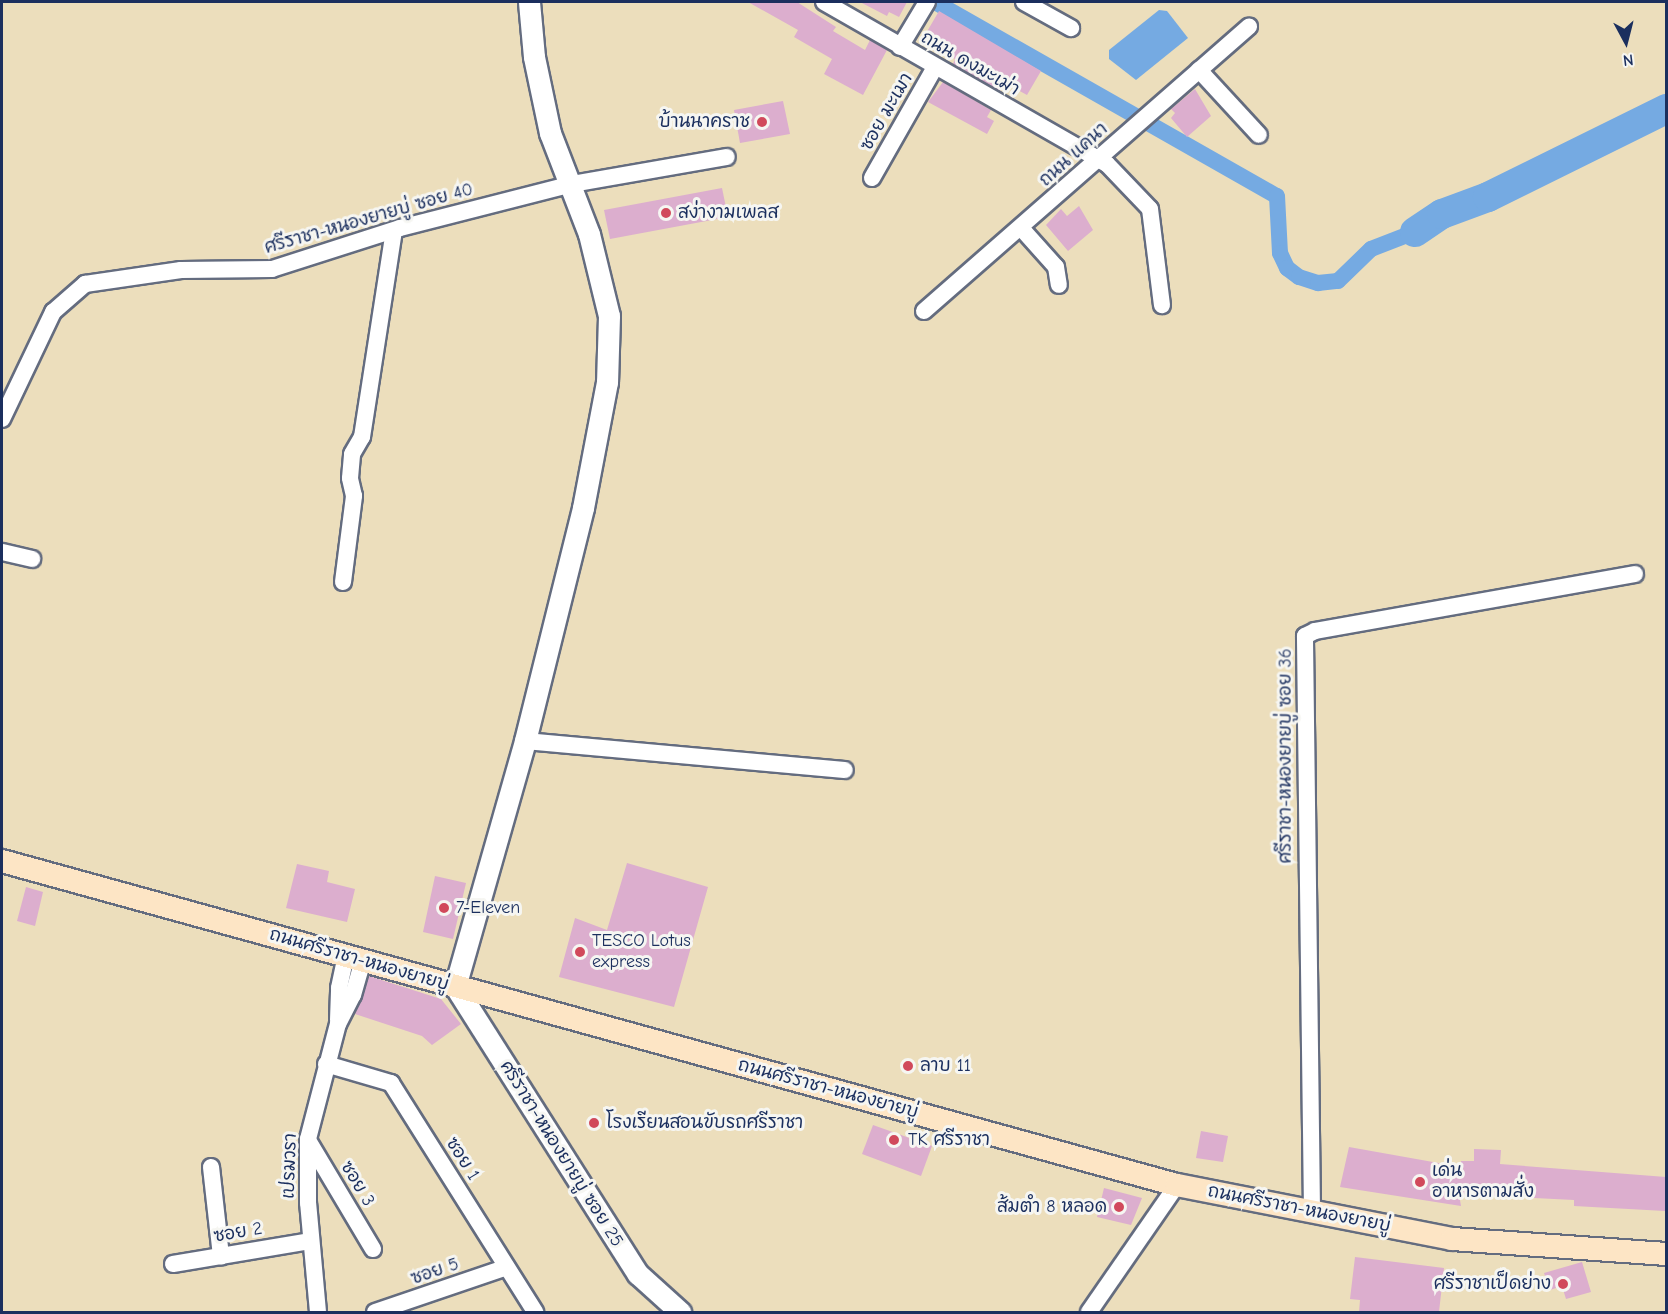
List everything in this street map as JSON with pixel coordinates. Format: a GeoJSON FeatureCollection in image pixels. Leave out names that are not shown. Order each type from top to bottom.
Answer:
{"type":"FeatureCollection","features":[{"type":"Feature","properties":{"kind":"main road","name":"ถนนศรีราชา-หนองยายบู่"},"geometry":{"type":"LineString","coordinates":[[2,861],[1177,1185],[1452,1239],[1666,1254]]}},
{"type":"Feature","properties":{"kind":"street"},"geometry":{"type":"LineString","coordinates":[[454,986],[525,741],[583,508],[607,382],[609,316],[572,184],[550,133],[534,57],[529,2]]}},
{"type":"Feature","properties":{"kind":"street","name":"ถนน ดงมะเม่า"},"geometry":{"type":"LineString","coordinates":[[824,2],[1097,159],[1150,209],[1162,305]]}},
{"type":"Feature","properties":{"kind":"street"},"geometry":{"type":"LineString","coordinates":[[1024,2],[1071,28]]}},
{"type":"Feature","properties":{"kind":"street"},"geometry":{"type":"LineString","coordinates":[[900,47],[925,4]]}},
{"type":"Feature","properties":{"kind":"street","name":"ถนน แคนา"},"geometry":{"type":"LineString","coordinates":[[924,311],[1022,229],[1097,159],[1249,26]]}},
{"type":"Feature","properties":{"kind":"street","name":"ซอย มะเมา"},"geometry":{"type":"LineString","coordinates":[[872,178],[935,67]]}},
{"type":"Feature","properties":{"kind":"street"},"geometry":{"type":"LineString","coordinates":[[1199,70],[1259,135]]}},
{"type":"Feature","properties":{"kind":"street","name":"ศรีราชา-หนองยายบู่ ซอย 40"},"geometry":{"type":"LineString","coordinates":[[2,419],[53,312],[85,284],[181,270],[272,269],[394,231],[572,184],[727,157]]}},
{"type":"Feature","properties":{"kind":"street"},"geometry":{"type":"LineString","coordinates":[[1022,229],[1056,267],[1059,285]]}},
{"type":"Feature","properties":{"kind":"street"},"geometry":{"type":"LineString","coordinates":[[343,582],[354,496],[350,478],[352,454],[362,437],[394,231]]}},
{"type":"Feature","properties":{"kind":"street"},"geometry":{"type":"LineString","coordinates":[[2,552],[32,559]]}},
{"type":"Feature","properties":{"kind":"street","name":"ศรีราชา-หนองยายบู่ ซอย 36"},"geometry":{"type":"LineString","coordinates":[[1312,1212],[1305,636],[1315,630],[1635,574]]}},
{"type":"Feature","properties":{"kind":"street"},"geometry":{"type":"LineString","coordinates":[[525,741],[845,770]]}},
{"type":"Feature","properties":{"kind":"street","name":"เปรมวรา"},"geometry":{"type":"LineString","coordinates":[[318,1312],[311,1241],[308,1139],[338,1024],[339,988],[354,957]]}},
{"type":"Feature","properties":{"kind":"street","name":"ศรีราชา-หนองยายบู่ ซอย 25"},"geometry":{"type":"LineString","coordinates":[[454,986],[638,1274],[680,1312]]}},
{"type":"Feature","properties":{"kind":"street","name":"ซอย 1"},"geometry":{"type":"LineString","coordinates":[[326,1064],[390,1083],[535,1312]]}},
{"type":"Feature","properties":{"kind":"street","name":"ซอย 3"},"geometry":{"type":"LineString","coordinates":[[308,1139],[373,1249]]}},
{"type":"Feature","properties":{"kind":"street"},"geometry":{"type":"LineString","coordinates":[[210,1167],[221,1256]]}},
{"type":"Feature","properties":{"kind":"street"},"geometry":{"type":"LineString","coordinates":[[1089,1312],[1177,1185]]}},
{"type":"Feature","properties":{"kind":"street","name":"ซอย 2"},"geometry":{"type":"LineString","coordinates":[[173,1264],[311,1241]]}},
{"type":"Feature","properties":{"kind":"street","name":"ซอย 5"},"geometry":{"type":"LineString","coordinates":[[375,1312],[507,1268]]}},
{"type":"Feature","properties":{"kind":"water"},"geometry":{"type":"Polygon","coordinates":[[[1159,10],[1167,11],[1188,38],[1136,80],[1109,59],[1109,50],[1159,10]]]}},
{"type":"Feature","properties":{"kind":"building"},"geometry":{"type":"Polygon","coordinates":[[[748,2],[797,2],[836,27],[833,31],[865,50],[870,40],[887,50],[863,95],[824,74],[832,59],[794,37],[798,30],[748,2]]]}},
{"type":"Feature","properties":{"kind":"building"},"geometry":{"type":"Polygon","coordinates":[[[860,2],[907,2],[899,17],[889,12],[887,16],[860,2]]]}},
{"type":"Feature","properties":{"kind":"building"},"geometry":{"type":"Polygon","coordinates":[[[939,11],[1041,71],[1027,95],[1005,83],[1000,91],[953,64],[955,59],[931,45],[934,40],[925,35],[939,11]]]}},
{"type":"Feature","properties":{"kind":"building"},"geometry":{"type":"Polygon","coordinates":[[[943,82],[991,110],[987,117],[994,121],[987,134],[928,102],[943,82]]]}},
{"type":"Feature","properties":{"kind":"building"},"geometry":{"type":"Polygon","coordinates":[[[1195,89],[1211,116],[1187,137],[1171,118],[1175,113],[1171,109],[1195,89]]]}},
{"type":"Feature","properties":{"kind":"building","name":"บ้านนาคราช"},"geometry":{"type":"Polygon","coordinates":[[[783,101],[790,134],[740,143],[734,110],[783,101]]]}},
{"type":"Feature","properties":{"kind":"building","name":"สง่างามเพลส"},"geometry":{"type":"Polygon","coordinates":[[[722,188],[728,217],[610,239],[604,210],[722,188]]]}},
{"type":"Feature","properties":{"kind":"building"},"geometry":{"type":"Polygon","coordinates":[[[1079,206],[1093,230],[1068,251],[1046,225],[1061,209],[1067,216],[1079,206]]]}},
{"type":"Feature","properties":{"kind":"building"},"geometry":{"type":"Polygon","coordinates":[[[627,863],[708,887],[674,1007],[559,977],[575,918],[607,930],[627,863]]]}},
{"type":"Feature","properties":{"kind":"building"},"geometry":{"type":"Polygon","coordinates":[[[297,864],[329,871],[327,882],[355,889],[347,922],[286,908],[297,864]]]}},
{"type":"Feature","properties":{"kind":"building","name":"7-Eleven"},"geometry":{"type":"Polygon","coordinates":[[[435,876],[466,883],[453,939],[423,932],[435,876]]]}},
{"type":"Feature","properties":{"kind":"building"},"geometry":{"type":"Polygon","coordinates":[[[26,887],[43,892],[35,926],[17,921],[26,887]]]}},
{"type":"Feature","properties":{"kind":"building"},"geometry":{"type":"Polygon","coordinates":[[[369,976],[441,999],[461,1024],[432,1045],[422,1036],[355,1014],[369,976]]]}},
{"type":"Feature","properties":{"kind":"building"},"geometry":{"type":"Polygon","coordinates":[[[873,1125],[932,1146],[921,1176],[862,1154],[873,1125]]]}},
{"type":"Feature","properties":{"kind":"building"},"geometry":{"type":"Polygon","coordinates":[[[1201,1131],[1228,1136],[1223,1162],[1196,1158],[1201,1131]]]}},
{"type":"Feature","properties":{"kind":"building"},"geometry":{"type":"Polygon","coordinates":[[[1349,1147],[1461,1167],[1461,1161],[1474,1161],[1474,1149],[1501,1150],[1500,1164],[1666,1177],[1665,1211],[1574,1206],[1574,1200],[1459,1194],[1461,1206],[1340,1187],[1349,1147]]]}},
{"type":"Feature","properties":{"kind":"building","name":"ส้มตำ 8 หลอด"},"geometry":{"type":"Polygon","coordinates":[[[1104,1188],[1142,1198],[1131,1225],[1097,1217],[1104,1188]]]}},
{"type":"Feature","properties":{"kind":"building"},"geometry":{"type":"Polygon","coordinates":[[[1355,1257],[1444,1268],[1439,1312],[1359,1312],[1360,1300],[1350,1299],[1355,1257]]]}},
{"type":"Feature","properties":{"kind":"building"},"geometry":{"type":"Polygon","coordinates":[[[1582,1262],[1591,1292],[1566,1299],[1562,1286],[1550,1290],[1544,1273],[1582,1262]]]}},
{"type":"Feature","properties":{"kind":"waterway"},"geometry":{"type":"LineString","coordinates":[[935,2],[1277,196],[1280,253],[1287,268],[1299,277],[1318,283],[1338,281],[1371,249],[1415,232]]}},
{"type":"Feature","properties":{"kind":"waterway"},"geometry":{"type":"LineString","coordinates":[[1415,232],[1442,214],[1488,197],[1666,109]]}},
{"type":"Feature","properties":{"kind":"place","name":"บ้านนาคราช"},"geometry":{"type":"Point","coordinates":[762,122]}},
{"type":"Feature","properties":{"kind":"place","name":"สง่างามเพลส"},"geometry":{"type":"Point","coordinates":[666,213]}},
{"type":"Feature","properties":{"kind":"place","name":"7-Eleven"},"geometry":{"type":"Point","coordinates":[444,908]}},
{"type":"Feature","properties":{"kind":"place","name":"TESCO Lotus express"},"geometry":{"type":"Point","coordinates":[580,952]}},
{"type":"Feature","properties":{"kind":"place","name":"ลาบ 11"},"geometry":{"type":"Point","coordinates":[908,1066]}},
{"type":"Feature","properties":{"kind":"place","name":"โรงเรียนสอนขับรถศรีราชา"},"geometry":{"type":"Point","coordinates":[594,1123]}},
{"type":"Feature","properties":{"kind":"place","name":"TK ศรีราชา"},"geometry":{"type":"Point","coordinates":[894,1140]}},
{"type":"Feature","properties":{"kind":"place","name":"เด่น อาหารตามสั่ง"},"geometry":{"type":"Point","coordinates":[1420,1182]}},
{"type":"Feature","properties":{"kind":"place","name":"ส้มตำ 8 หลอด"},"geometry":{"type":"Point","coordinates":[1119,1207]}},
{"type":"Feature","properties":{"kind":"place","name":"ศรีราชาเป็ดย่าง"},"geometry":{"type":"Point","coordinates":[1563,1284]}}]}
